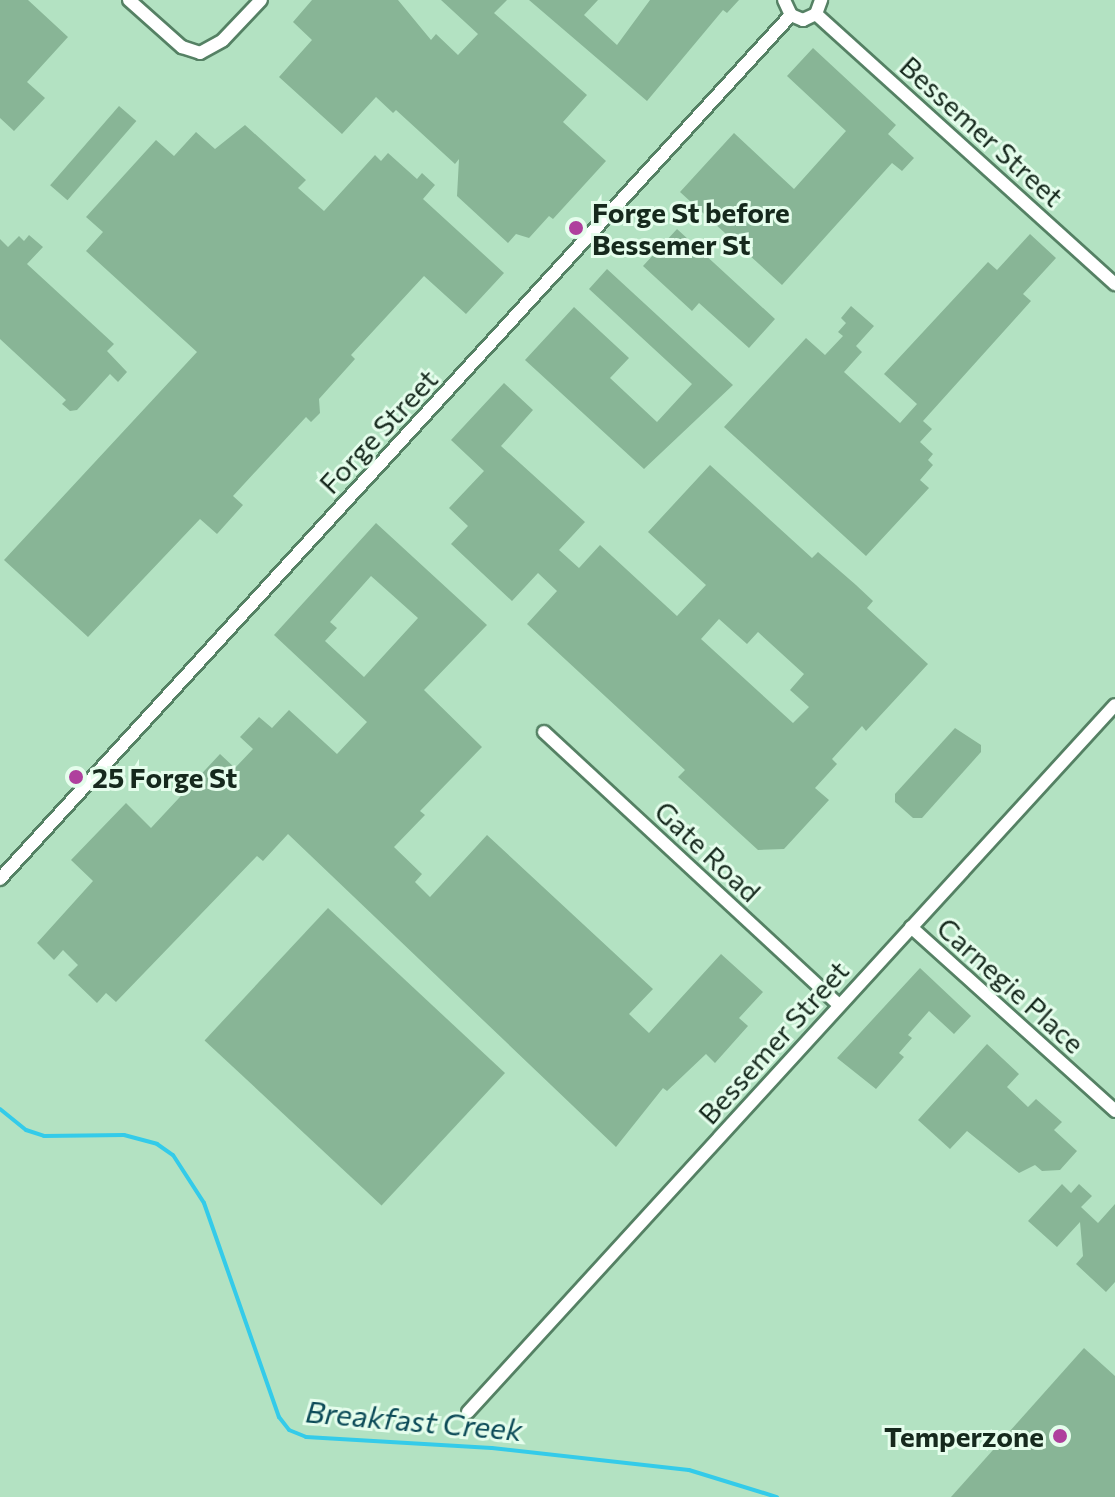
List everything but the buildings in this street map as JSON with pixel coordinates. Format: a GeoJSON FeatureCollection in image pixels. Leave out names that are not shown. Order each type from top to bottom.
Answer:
{"type":"FeatureCollection","features":[{"type":"Feature","properties":{"kind":"street"},"geometry":{"type":"LineString","coordinates":[[129,0],[182,47],[200,53],[223,40],[261,0]]}},
{"type":"Feature","properties":{"kind":"street"},"geometry":{"type":"LineString","coordinates":[[784,0],[791,15],[803,20],[816,14],[821,0]]}},
{"type":"Feature","properties":{"kind":"street","name":"Bessemer Street"},"geometry":{"type":"LineString","coordinates":[[816,14],[1115,284]]}},
{"type":"Feature","properties":{"kind":"street","name":"Forge Street"},"geometry":{"type":"LineString","coordinates":[[0,879],[791,15]]}},
{"type":"Feature","properties":{"kind":"street","name":"Bessemer Street"},"geometry":{"type":"LineString","coordinates":[[468,1412],[1115,705]]}},
{"type":"Feature","properties":{"kind":"street","name":"Gate Road"},"geometry":{"type":"LineString","coordinates":[[544,732],[839,1005]]}},
{"type":"Feature","properties":{"kind":"street","name":"Carnegie Place"},"geometry":{"type":"LineString","coordinates":[[911,927],[1115,1111]]}},
{"type":"Feature","properties":{"kind":"waterway","name":"Breakfast Creek"},"geometry":{"type":"LineString","coordinates":[[0,1109],[26,1130],[44,1136],[124,1135],[157,1144],[173,1155],[204,1203],[279,1417],[289,1430],[306,1437],[492,1448],[689,1470],[777,1497]]}},
{"type":"Feature","properties":{"kind":"place","name":"Forge St before Bessemer St"},"geometry":{"type":"Point","coordinates":[576,228]}},
{"type":"Feature","properties":{"kind":"place","name":"25 Forge St"},"geometry":{"type":"Point","coordinates":[76,777]}},
{"type":"Feature","properties":{"kind":"place","name":"Temperzone"},"geometry":{"type":"Point","coordinates":[1060,1436]}}]}
